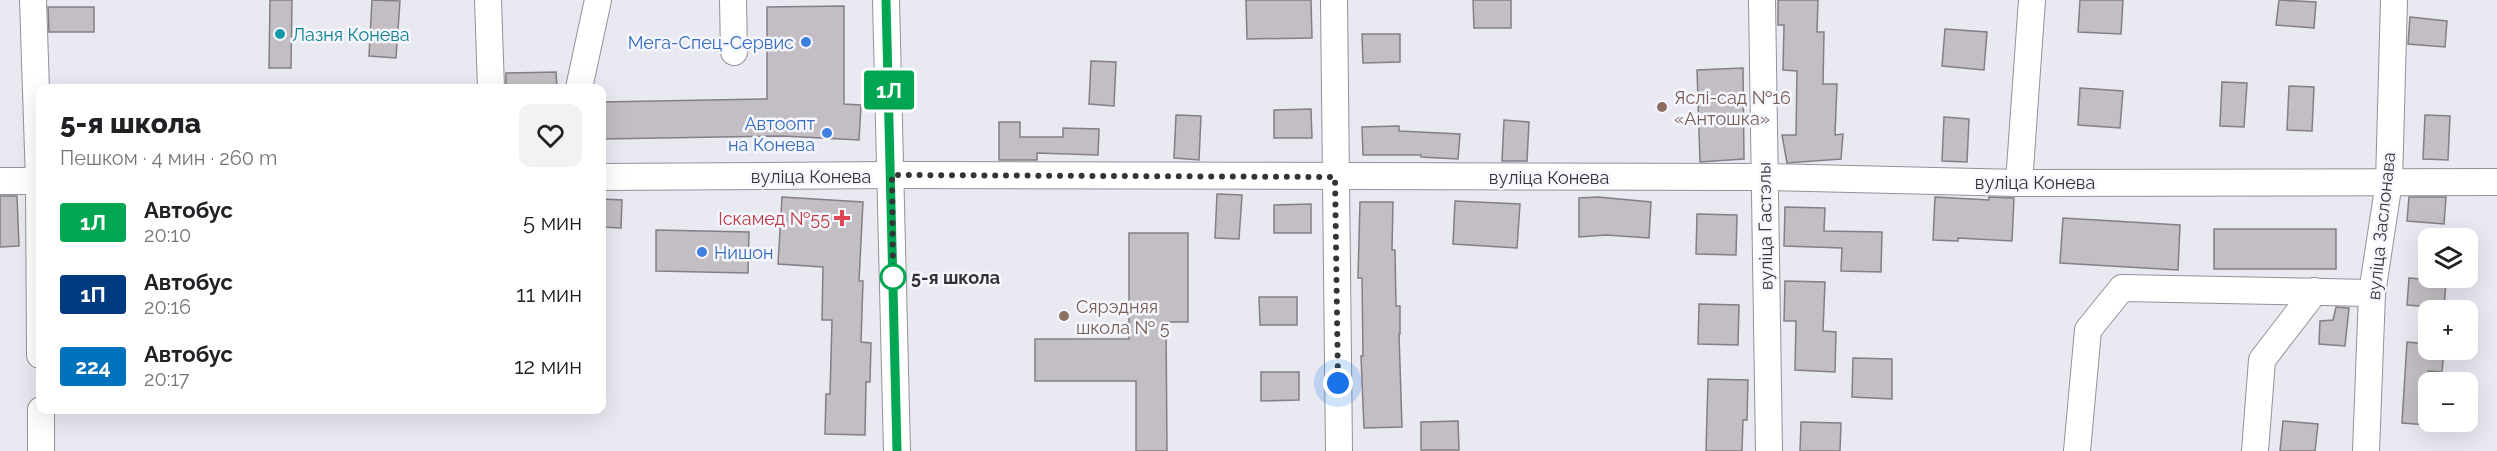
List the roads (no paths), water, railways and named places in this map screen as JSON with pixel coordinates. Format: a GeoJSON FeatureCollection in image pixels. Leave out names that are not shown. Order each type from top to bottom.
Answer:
{"type":"FeatureCollection","features":[{"type":"Feature","properties":{"kind":"street"},"geometry":{"type":"LineString","coordinates":[[33,0],[36,84]]}},
{"type":"Feature","properties":{"kind":"street"},"geometry":{"type":"LineString","coordinates":[[488,0],[491,84]]}},
{"type":"Feature","properties":{"kind":"street"},"geometry":{"type":"LineString","coordinates":[[580,84],[598,0]]}},
{"type":"Feature","properties":{"kind":"street"},"geometry":{"type":"LineString","coordinates":[[733,0],[734,52]]}},
{"type":"Feature","properties":{"kind":"street"},"geometry":{"type":"LineString","coordinates":[[886,0],[897,451]]}},
{"type":"Feature","properties":{"kind":"street"},"geometry":{"type":"LineString","coordinates":[[1334,0],[1339,451]]}},
{"type":"Feature","properties":{"kind":"street","name":"вуліца Гастэлы"},"geometry":{"type":"LineString","coordinates":[[1762,0],[1769,451]]}},
{"type":"Feature","properties":{"kind":"street"},"geometry":{"type":"LineString","coordinates":[[2019,183],[2032,0]]}},
{"type":"Feature","properties":{"kind":"street","name":"вуліца Заслонава"},"geometry":{"type":"LineString","coordinates":[[2366,451],[2372,292],[2389,182],[2394,0]]}},
{"type":"Feature","properties":{"kind":"street","name":"вуліца Конева"},"geometry":{"type":"LineString","coordinates":[[606,177],[892,175],[1765,177],[2019,183],[2497,182]]}},
{"type":"Feature","properties":{"kind":"street"},"geometry":{"type":"LineString","coordinates":[[0,181],[36,181]]}},
{"type":"Feature","properties":{"kind":"street"},"geometry":{"type":"LineString","coordinates":[[2077,451],[2088,330],[2122,288],[2372,292]]}},
{"type":"Feature","properties":{"kind":"street"},"geometry":{"type":"LineString","coordinates":[[2255,451],[2262,360],[2315,291]]}},
{"type":"Feature","properties":{"kind":"street"},"geometry":{"type":"LineString","coordinates":[[41,414],[41,451]]}},
{"type":"Feature","properties":{"kind":"place","name":"Лазня Конева"},"geometry":{"type":"Point","coordinates":[280,34]}},
{"type":"Feature","properties":{"kind":"place","name":"Мега-Спец-Сервис"},"geometry":{"type":"Point","coordinates":[806,42]}},
{"type":"Feature","properties":{"kind":"place","name":"Яслі-сад №16 «Антошка»"},"geometry":{"type":"Point","coordinates":[1662,107]}},
{"type":"Feature","properties":{"kind":"place","name":"Автоопт на Конева"},"geometry":{"type":"Point","coordinates":[827,133]}},
{"type":"Feature","properties":{"kind":"place","name":"Іскамед №55"},"geometry":{"type":"Point","coordinates":[842,218]}},
{"type":"Feature","properties":{"kind":"place","name":"Нишон"},"geometry":{"type":"Point","coordinates":[702,252]}},
{"type":"Feature","properties":{"kind":"place","name":"5-я школа"},"geometry":{"type":"Point","coordinates":[893,277]}},
{"type":"Feature","properties":{"kind":"place","name":"Сярэдняя школа № 5"},"geometry":{"type":"Point","coordinates":[1064,316]}}]}
